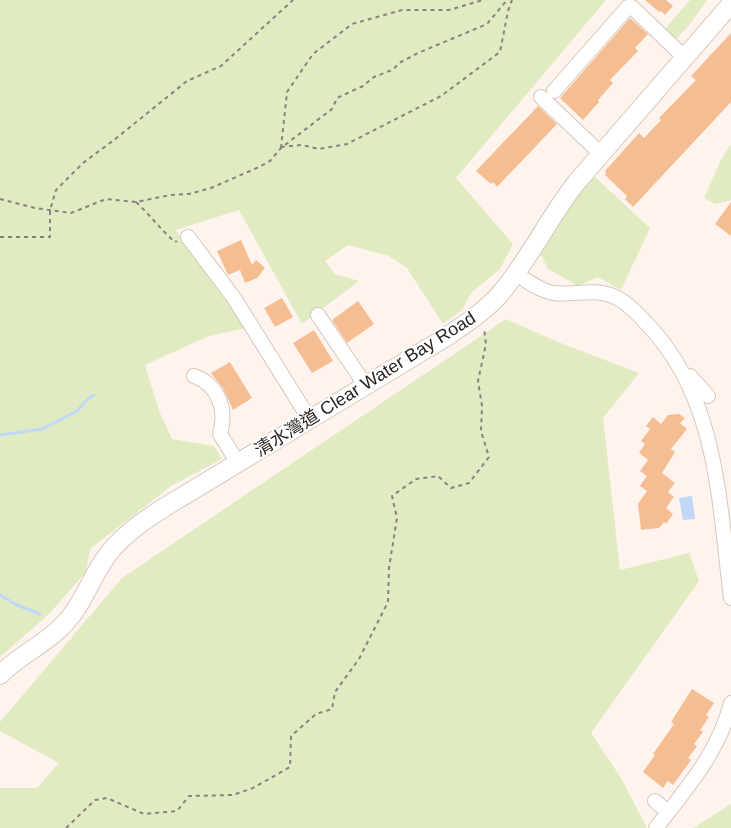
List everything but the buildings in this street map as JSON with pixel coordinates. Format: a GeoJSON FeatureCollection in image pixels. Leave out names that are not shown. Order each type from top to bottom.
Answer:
{"type":"FeatureCollection","features":[{"type":"Feature","properties":{"kind":"main road","name":"清水灣道 Clear Water Bay Road"},"geometry":{"type":"LineString","coordinates":[[0,675],[14,662],[51,637],[64,625],[83,600],[106,557],[129,533],[158,512],[446,337],[473,318],[495,299],[516,274],[566,196],[731,4]]}},
{"type":"Feature","properties":{"kind":"street"},"geometry":{"type":"LineString","coordinates":[[554,91],[628,7],[632,7],[684,57]]}},
{"type":"Feature","properties":{"kind":"street"},"geometry":{"type":"LineString","coordinates":[[540,97],[601,154]]}},
{"type":"Feature","properties":{"kind":"street"},"geometry":{"type":"LineString","coordinates":[[188,238],[234,298],[310,420]]}},
{"type":"Feature","properties":{"kind":"street"},"geometry":{"type":"LineString","coordinates":[[516,274],[546,291],[562,293],[598,292],[614,296],[633,310],[664,343],[688,383],[705,424],[716,480],[731,598]]}},
{"type":"Feature","properties":{"kind":"street"},"geometry":{"type":"LineString","coordinates":[[318,314],[366,386]]}},
{"type":"Feature","properties":{"kind":"street"},"geometry":{"type":"LineString","coordinates":[[664,343],[677,348],[683,356],[686,370],[708,396]]}},
{"type":"Feature","properties":{"kind":"street"},"geometry":{"type":"LineString","coordinates":[[194,376],[204,380],[218,396],[224,422],[220,434],[238,463]]}},
{"type":"Feature","properties":{"kind":"street"},"geometry":{"type":"LineString","coordinates":[[656,828],[712,752],[725,725],[731,703]]}},
{"type":"Feature","properties":{"kind":"street"},"geometry":{"type":"LineString","coordinates":[[655,801],[668,812]]}},
{"type":"Feature","properties":{"kind":"path"},"geometry":{"type":"LineString","coordinates":[[0,237],[50,237],[50,210],[56,190],[83,163],[187,81],[221,66],[293,0]]}},
{"type":"Feature","properties":{"kind":"path"},"geometry":{"type":"LineString","coordinates":[[280,148],[287,92],[313,54],[352,24],[402,10],[449,10],[482,0]]}},
{"type":"Feature","properties":{"kind":"path"},"geometry":{"type":"LineString","coordinates":[[0,200],[35,208],[71,213],[106,198],[136,202],[170,195],[189,194],[211,188],[270,161],[280,148],[332,109],[337,98],[363,86],[374,77],[392,70],[401,62],[418,53],[487,24],[507,0]]}},
{"type":"Feature","properties":{"kind":"path"},"geometry":{"type":"LineString","coordinates":[[280,148],[302,145],[319,149],[347,144],[441,96],[500,52],[512,0]]}},
{"type":"Feature","properties":{"kind":"path"},"geometry":{"type":"LineString","coordinates":[[136,202],[175,242],[188,238]]}},
{"type":"Feature","properties":{"kind":"path"},"geometry":{"type":"LineString","coordinates":[[66,828],[95,800],[107,798],[114,800],[144,814],[176,811],[189,796],[233,795],[253,788],[290,767],[291,736],[316,714],[332,709],[335,692],[359,658],[388,602],[389,568],[397,518],[392,496],[416,479],[438,476],[451,488],[469,483],[489,457],[480,431],[482,406],[478,381],[486,344],[483,322]]}},
{"type":"Feature","properties":{"kind":"green space"},"geometry":{"type":"Polygon","coordinates":[[[0,0],[606,0],[456,178],[513,244],[500,269],[471,293],[462,310],[443,324],[407,268],[389,256],[348,245],[325,261],[335,274],[359,281],[302,324],[239,210],[175,230],[204,262],[246,328],[209,336],[145,365],[159,411],[172,439],[214,446],[222,459],[171,486],[90,549],[86,572],[49,614],[0,657],[0,0]]]}},
{"type":"Feature","properties":{"kind":"green space"},"geometry":{"type":"Polygon","coordinates":[[[690,0],[707,0],[687,28],[674,41],[663,31],[690,0]]]}},
{"type":"Feature","properties":{"kind":"green space"},"geometry":{"type":"Polygon","coordinates":[[[731,144],[731,200],[715,204],[704,198],[721,160],[731,144]]]}},
{"type":"Feature","properties":{"kind":"green space"},"geometry":{"type":"Polygon","coordinates":[[[594,176],[650,228],[621,290],[598,277],[578,286],[548,269],[539,251],[563,212],[594,176]]]}},
{"type":"Feature","properties":{"kind":"green space"},"geometry":{"type":"Polygon","coordinates":[[[506,319],[558,342],[639,373],[603,418],[620,570],[689,553],[699,581],[591,733],[621,778],[647,828],[0,828],[0,788],[37,788],[59,763],[0,731],[0,722],[122,578],[506,319]]]}},
{"type":"Feature","properties":{"kind":"green space"},"geometry":{"type":"Polygon","coordinates":[[[731,804],[731,828],[693,828],[731,804]]]}},
{"type":"Feature","properties":{"kind":"water"},"geometry":{"type":"Polygon","coordinates":[[[692,496],[695,519],[683,520],[679,498],[692,496]]]}},
{"type":"Feature","properties":{"kind":"waterway"},"geometry":{"type":"LineString","coordinates":[[0,435],[42,429],[77,411],[94,395]]}},
{"type":"Feature","properties":{"kind":"waterway"},"geometry":{"type":"LineString","coordinates":[[0,595],[17,605],[40,614]]}}]}
